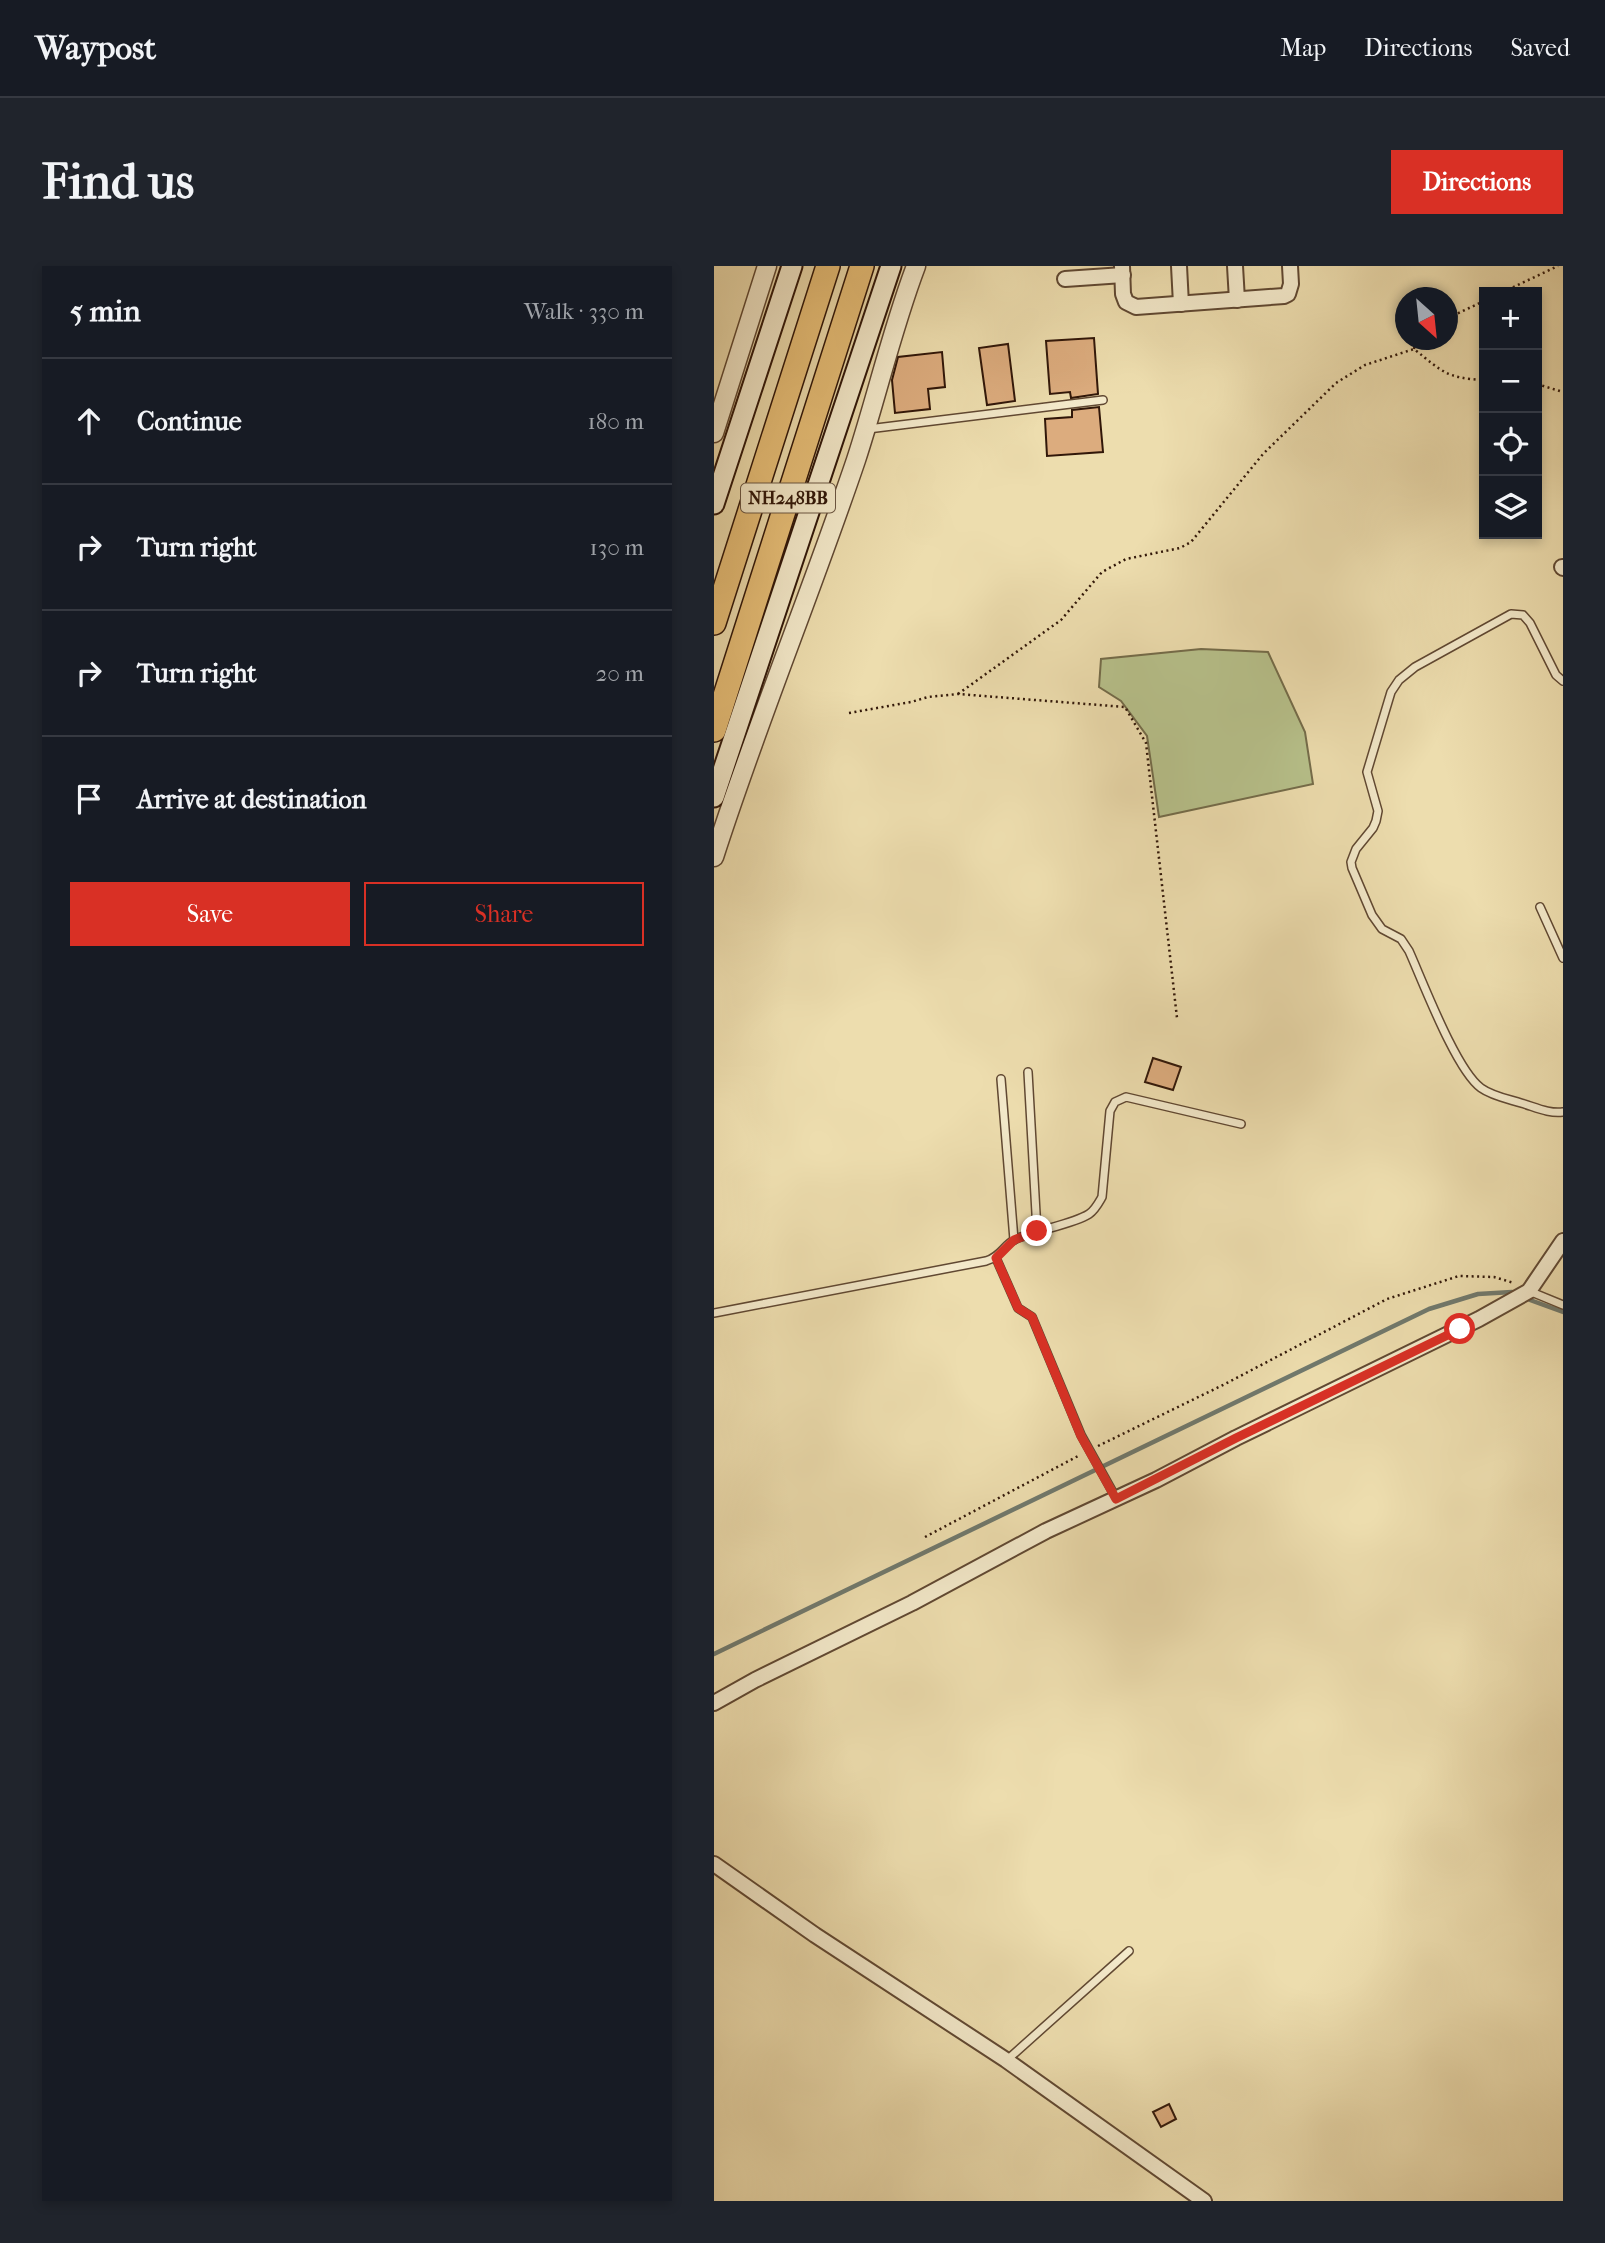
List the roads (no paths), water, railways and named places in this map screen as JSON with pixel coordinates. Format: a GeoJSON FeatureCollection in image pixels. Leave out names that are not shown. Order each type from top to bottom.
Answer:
{"type":"FeatureCollection","features":[{"type":"Feature","properties":{"kind":"highway","name":"NH248BB"},"geometry":{"type":"LineString","coordinates":[[714,623],[828,266]]}},
{"type":"Feature","properties":{"kind":"highway","name":"NH248BB"},"geometry":{"type":"LineString","coordinates":[[714,730],[862,266]]}},
{"type":"Feature","properties":{"kind":"main road"},"geometry":{"type":"LineString","coordinates":[[714,504],[792,266]]}},
{"type":"Feature","properties":{"kind":"main road"},"geometry":{"type":"LineString","coordinates":[[714,797],[891,266]]}},
{"type":"Feature","properties":{"kind":"street"},"geometry":{"type":"LineString","coordinates":[[714,433],[767,266]]}},
{"type":"Feature","properties":{"kind":"street"},"geometry":{"type":"LineString","coordinates":[[714,857],[742,771],[856,457],[916,266]]}},
{"type":"Feature","properties":{"kind":"street"},"geometry":{"type":"LineString","coordinates":[[1179,266],[1181,304]]}},
{"type":"Feature","properties":{"kind":"street"},"geometry":{"type":"LineString","coordinates":[[1235,266],[1237,300]]}},
{"type":"Feature","properties":{"kind":"street"},"geometry":{"type":"LineString","coordinates":[[1065,279],[1122,271],[1123,294],[1126,302],[1131,305],[1181,304],[1278,298],[1288,294],[1291,284],[1290,266]]}},
{"type":"Feature","properties":{"kind":"street"},"geometry":{"type":"LineString","coordinates":[[714,1703],[912,1603],[1046,1531],[1460,1329],[1530,1291],[1563,1241]]}},
{"type":"Feature","properties":{"kind":"street"},"geometry":{"type":"LineString","coordinates":[[714,1864],[814,1935],[1006,2060],[1203,2201]]}},
{"type":"Feature","properties":{"kind":"lane"},"geometry":{"type":"LineString","coordinates":[[864,430],[1103,400]]}},
{"type":"Feature","properties":{"kind":"lane"},"geometry":{"type":"LineString","coordinates":[[1563,681],[1556,675],[1530,623],[1523,615],[1511,614],[1415,667],[1399,680],[1391,692],[1367,772],[1378,811],[1376,821],[1356,849],[1351,862],[1371,915],[1382,929],[1401,939],[1409,951],[1458,1059],[1470,1077],[1482,1089],[1497,1096],[1550,1112],[1563,1112]]}},
{"type":"Feature","properties":{"kind":"lane"},"geometry":{"type":"LineString","coordinates":[[1540,907],[1563,958]]}},
{"type":"Feature","properties":{"kind":"lane"},"geometry":{"type":"LineString","coordinates":[[1028,1072],[1037,1231]]}},
{"type":"Feature","properties":{"kind":"lane"},"geometry":{"type":"LineString","coordinates":[[1001,1079],[1014,1240]]}},
{"type":"Feature","properties":{"kind":"lane"},"geometry":{"type":"LineString","coordinates":[[714,1313],[996,1258],[1014,1240],[1086,1216],[1096,1209],[1102,1197],[1110,1111],[1115,1102],[1126,1097],[1241,1124]]}},
{"type":"Feature","properties":{"kind":"lane"},"geometry":{"type":"LineString","coordinates":[[996,1258],[1018,1308],[1032,1317],[1081,1436],[1116,1499]]}},
{"type":"Feature","properties":{"kind":"lane"},"geometry":{"type":"LineString","coordinates":[[1530,1291],[1563,1305]]}},
{"type":"Feature","properties":{"kind":"lane"},"geometry":{"type":"LineString","coordinates":[[1006,2060],[1129,1951]]}},
{"type":"Feature","properties":{"kind":"waterway"},"geometry":{"type":"LineString","coordinates":[[714,1654],[1429,1309],[1478,1294],[1512,1292]]}},
{"type":"Feature","properties":{"kind":"waterway"},"geometry":{"type":"LineString","coordinates":[[1530,1300],[1563,1312]]}}]}
